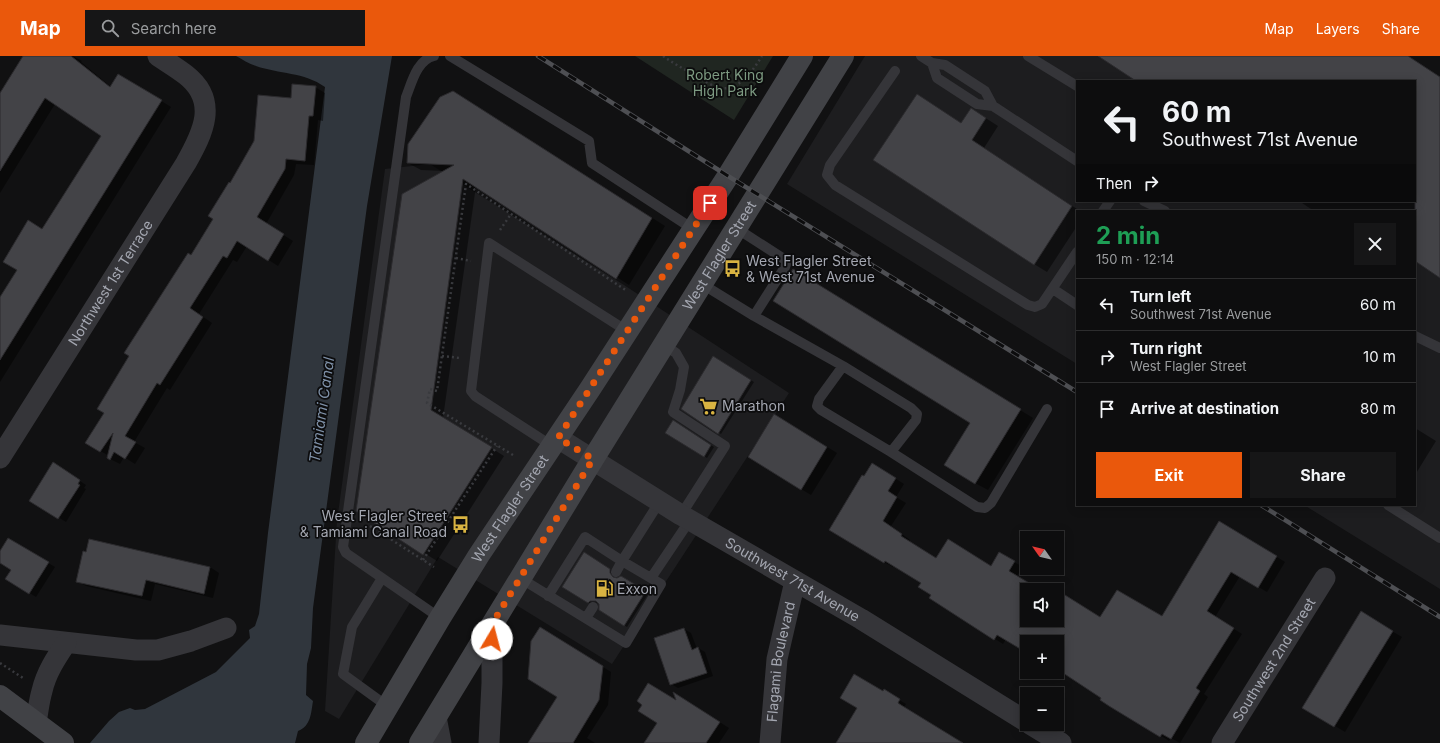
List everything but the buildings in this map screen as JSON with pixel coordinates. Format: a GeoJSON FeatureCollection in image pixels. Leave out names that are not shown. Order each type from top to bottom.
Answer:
{"type":"FeatureCollection","features":[{"type":"Feature","properties":{"kind":"main road","name":"West Flagler Street"},"geometry":{"type":"LineString","coordinates":[[366,743],[483,549],[555,442],[693,229],[802,56]]}},
{"type":"Feature","properties":{"kind":"main road","name":"West Flagler Street"},"geometry":{"type":"LineString","coordinates":[[420,743],[593,459],[843,56]]}},
{"type":"Feature","properties":{"kind":"main road"},"geometry":{"type":"LineString","coordinates":[[0,696],[63,743]]}},
{"type":"Feature","properties":{"kind":"street","name":"Northwest 1st Terrace"},"geometry":{"type":"LineString","coordinates":[[0,458],[186,163],[200,135],[206,113],[205,102],[198,88],[193,81],[182,72],[158,56]]}},
{"type":"Feature","properties":{"kind":"street","name":"Southwest 71st Avenue"},"geometry":{"type":"LineString","coordinates":[[555,442],[593,459],[685,517],[861,619],[1020,718]]}},
{"type":"Feature","properties":{"kind":"street","name":"Southwest 2nd Street"},"geometry":{"type":"LineString","coordinates":[[1222,743],[1325,578]]}},
{"type":"Feature","properties":{"kind":"street","name":"Flagami Boulevard"},"geometry":{"type":"LineString","coordinates":[[770,743],[777,659],[795,582]]}},
{"type":"Feature","properties":{"kind":"street"},"geometry":{"type":"LineString","coordinates":[[489,743],[492,683],[492,624]]}},
{"type":"Feature","properties":{"kind":"street"},"geometry":{"type":"LineString","coordinates":[[0,635],[136,650],[158,650],[191,641],[226,628]]}},
{"type":"Feature","properties":{"kind":"street"},"geometry":{"type":"LineString","coordinates":[[36,722],[42,690],[46,679],[51,667],[66,643]]}},
{"type":"Feature","properties":{"kind":"street"},"geometry":{"type":"LineString","coordinates":[[436,717],[442,743]]}},
{"type":"Feature","properties":{"kind":"street"},"geometry":{"type":"LineString","coordinates":[[1041,731],[1061,743]]}},
{"type":"Feature","properties":{"kind":"lane"},"geometry":{"type":"LineString","coordinates":[[434,56],[429,57],[416,72],[406,96],[343,547],[346,553],[440,618]]}},
{"type":"Feature","properties":{"kind":"lane"},"geometry":{"type":"LineString","coordinates":[[450,56],[589,141],[592,163],[693,229]]}},
{"type":"Feature","properties":{"kind":"lane"},"geometry":{"type":"LineString","coordinates":[[921,56],[932,63],[945,65],[985,91],[993,106]]}},
{"type":"Feature","properties":{"kind":"lane"},"geometry":{"type":"LineString","coordinates":[[1028,56],[1076,85]]}},
{"type":"Feature","properties":{"kind":"lane"},"geometry":{"type":"LineString","coordinates":[[932,63],[937,78],[977,104],[993,106],[1076,160]]}},
{"type":"Feature","properties":{"kind":"lane"},"geometry":{"type":"LineString","coordinates":[[895,71],[830,165],[827,175],[835,185],[1028,305],[1035,307],[1042,304],[1076,254]]}},
{"type":"Feature","properties":{"kind":"lane"},"geometry":{"type":"LineString","coordinates":[[1146,202],[1163,210]]}},
{"type":"Feature","properties":{"kind":"lane"},"geometry":{"type":"LineString","coordinates":[[736,228],[787,262],[754,316]]}},
{"type":"Feature","properties":{"kind":"lane"},"geometry":{"type":"LineString","coordinates":[[555,442],[475,396],[471,391],[489,243],[627,331]]}},
{"type":"Feature","properties":{"kind":"lane"},"geometry":{"type":"LineString","coordinates":[[702,284],[754,316],[843,366],[911,408],[917,414],[916,420],[891,452]]}},
{"type":"Feature","properties":{"kind":"lane"},"geometry":{"type":"LineString","coordinates":[[1053,289],[1076,304]]}},
{"type":"Feature","properties":{"kind":"lane"},"geometry":{"type":"LineString","coordinates":[[1416,336],[1440,348]]}},
{"type":"Feature","properties":{"kind":"lane"},"geometry":{"type":"LineString","coordinates":[[651,578],[725,446],[673,412],[680,390],[684,367],[676,353],[664,345]]}},
{"type":"Feature","properties":{"kind":"lane"},"geometry":{"type":"LineString","coordinates":[[843,366],[819,399],[817,406],[821,410],[891,452],[977,507],[985,508],[991,503],[1047,409]]}},
{"type":"Feature","properties":{"kind":"lane"},"geometry":{"type":"LineString","coordinates":[[616,572],[660,501]]}},
{"type":"Feature","properties":{"kind":"lane"},"geometry":{"type":"LineString","coordinates":[[1390,506],[1440,538]]}},
{"type":"Feature","properties":{"kind":"lane"},"geometry":{"type":"LineString","coordinates":[[520,578],[548,596],[626,643],[661,584],[584,537],[548,596]]}},
{"type":"Feature","properties":{"kind":"lane"},"geometry":{"type":"LineString","coordinates":[[382,578],[352,628],[343,674],[387,706]]}},
{"type":"Feature","properties":{"kind":"lane"},"geometry":{"type":"LineString","coordinates":[[586,618],[593,607]]}},
{"type":"Feature","properties":{"kind":"path"},"geometry":{"type":"LineString","coordinates":[[663,56],[714,86],[727,88],[740,83],[755,67],[762,56]]}},
{"type":"Feature","properties":{"kind":"path"},"geometry":{"type":"LineString","coordinates":[[504,224],[510,214]]}},
{"type":"Feature","properties":{"kind":"path"},"geometry":{"type":"LineString","coordinates":[[456,258],[461,259]]}},
{"type":"Feature","properties":{"kind":"path"},"geometry":{"type":"LineString","coordinates":[[442,356],[466,359]]}},
{"type":"Feature","properties":{"kind":"path"},"geometry":{"type":"LineString","coordinates":[[423,560],[496,446]]}},
{"type":"Feature","properties":{"kind":"path"},"geometry":{"type":"LineString","coordinates":[[370,526],[434,567]]}},
{"type":"Feature","properties":{"kind":"path"},"geometry":{"type":"LineString","coordinates":[[0,663],[25,680]]}},
{"type":"Feature","properties":{"kind":"shaded area"},"geometry":{"type":"Polygon","coordinates":[[[865,56],[1405,56],[1440,79],[1440,589],[1306,506],[1416,506],[1416,210],[1076,210],[1076,363],[787,184],[865,56]]]}},
{"type":"Feature","properties":{"kind":"shaded area"},"geometry":{"type":"Polygon","coordinates":[[[430,164],[624,285],[789,393],[612,664],[438,557],[339,719],[325,711],[337,521],[385,169],[430,164]]]}},
{"type":"Feature","properties":{"kind":"green space","name":"Robert King High Park"},"geometry":{"type":"Polygon","coordinates":[[[635,56],[773,56],[734,120],[635,56]]]}},
{"type":"Feature","properties":{"kind":"water","name":"Tamiami Canal"},"geometry":{"type":"Polygon","coordinates":[[[236,56],[392,56],[367,206],[313,608],[311,648],[307,664],[306,695],[313,701],[311,714],[306,726],[298,731],[295,743],[90,743],[119,712],[130,708],[135,710],[145,709],[216,672],[250,638],[249,630],[255,626],[259,614],[325,87],[317,82],[300,76],[253,65],[236,56]]]}},
{"type":"Feature","properties":{"kind":"railway"},"geometry":{"type":"LineString","coordinates":[[538,56],[728,176],[1076,391]]}},
{"type":"Feature","properties":{"kind":"railway"},"geometry":{"type":"LineString","coordinates":[[1263,506],[1440,617]]}},
{"type":"Feature","properties":{"kind":"place","name":"West Flagler Street & West 71st Avenue"},"geometry":{"type":"Point","coordinates":[733,269]}},
{"type":"Feature","properties":{"kind":"place","name":"Marathon"},"geometry":{"type":"Point","coordinates":[709,406]}},
{"type":"Feature","properties":{"kind":"place","name":"West Flagler Street & Tamiami Canal Road"},"geometry":{"type":"Point","coordinates":[460,524]}},
{"type":"Feature","properties":{"kind":"place","name":"Exxon"},"geometry":{"type":"Point","coordinates":[604,589]}},
{"type":"Feature","properties":{"kind":"route"},"geometry":{"type":"LineString","coordinates":[[492,639],[492,624],[593,459],[558,438],[710,203]]}}]}
